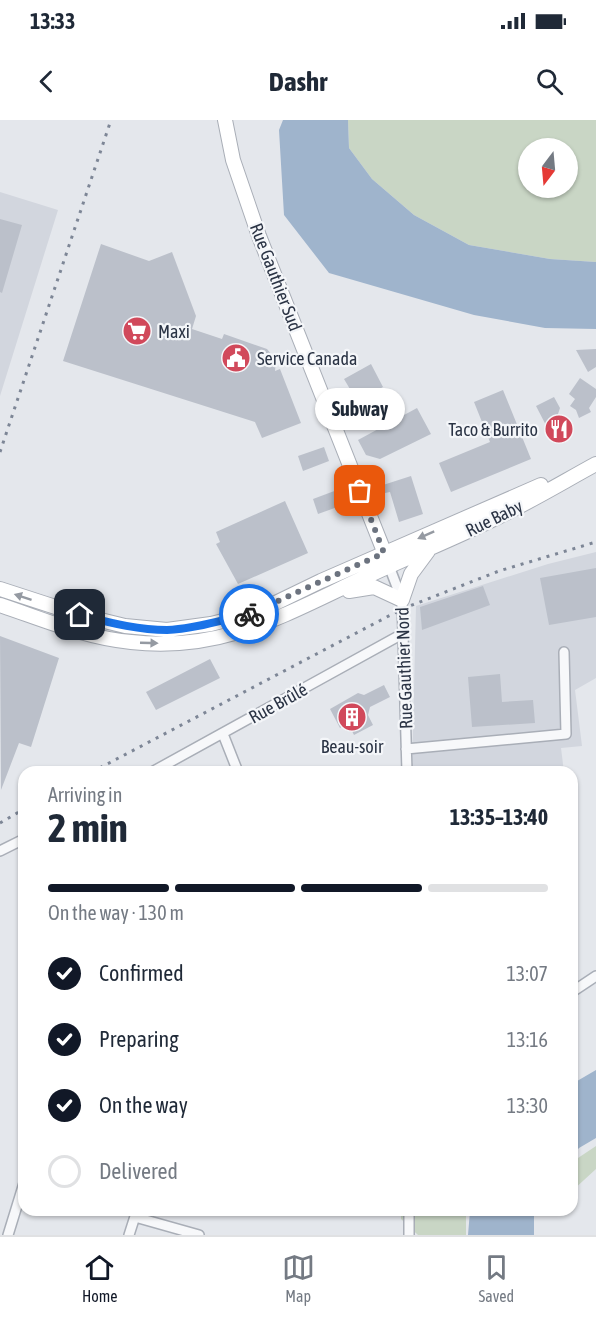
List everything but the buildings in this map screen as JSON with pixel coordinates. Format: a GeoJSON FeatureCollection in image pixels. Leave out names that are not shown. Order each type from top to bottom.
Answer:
{"type":"FeatureCollection","features":[{"type":"Feature","properties":{"kind":"main road","name":"Rue Gauthier Sud"},"geometry":{"type":"LineString","coordinates":[[225,120],[233,160],[260,236],[387,560]]}},
{"type":"Feature","properties":{"kind":"main road","name":"Rue Baby"},"geometry":{"type":"LineString","coordinates":[[387,560],[596,464]]}},
{"type":"Feature","properties":{"kind":"main road","name":"Rue Baby"},"geometry":{"type":"LineString","coordinates":[[387,560],[431,547],[498,517],[596,464]]}},
{"type":"Feature","properties":{"kind":"main road"},"geometry":{"type":"LineString","coordinates":[[308,605],[366,586],[380,588],[402,600],[415,567],[431,547]]}},
{"type":"Feature","properties":{"kind":"main road"},"geometry":{"type":"LineString","coordinates":[[0,589],[80,615],[125,626],[167,630],[211,624],[255,613],[387,560]]}},
{"type":"Feature","properties":{"kind":"main road"},"geometry":{"type":"LineString","coordinates":[[0,605],[99,636],[130,642],[157,644],[214,639],[278,619],[308,605],[387,560]]}},
{"type":"Feature","properties":{"kind":"street","name":"Rue Gauthier Nord"},"geometry":{"type":"LineString","coordinates":[[387,560],[402,600],[407,766]]}},
{"type":"Feature","properties":{"kind":"street","name":"Rue Brûlé"},"geometry":{"type":"LineString","coordinates":[[163,766],[404,633]]}},
{"type":"Feature","properties":{"kind":"street"},"geometry":{"type":"LineString","coordinates":[[406,749],[566,734],[564,652]]}},
{"type":"Feature","properties":{"kind":"street"},"geometry":{"type":"LineString","coordinates":[[223,734],[236,766]]}},
{"type":"Feature","properties":{"kind":"street"},"geometry":{"type":"LineString","coordinates":[[0,851],[18,842]]}},
{"type":"Feature","properties":{"kind":"street"},"geometry":{"type":"LineString","coordinates":[[578,988],[596,976]]}},
{"type":"Feature","properties":{"kind":"street"},"geometry":{"type":"LineString","coordinates":[[8,1235],[18,1202]]}},
{"type":"Feature","properties":{"kind":"street"},"geometry":{"type":"LineString","coordinates":[[129,1235],[135,1216]]}},
{"type":"Feature","properties":{"kind":"street"},"geometry":{"type":"LineString","coordinates":[[142,1216],[199,1235]]}},
{"type":"Feature","properties":{"kind":"street"},"geometry":{"type":"LineString","coordinates":[[409,1216],[409,1235]]}},
{"type":"Feature","properties":{"kind":"shaded area"},"geometry":{"type":"Polygon","coordinates":[[[0,192],[58,210],[0,396],[0,192]]]}},
{"type":"Feature","properties":{"kind":"shaded area"},"geometry":{"type":"Polygon","coordinates":[[[596,552],[596,678],[575,690],[582,746],[561,748],[563,766],[412,766],[416,606],[548,564],[596,552]]]}},
{"type":"Feature","properties":{"kind":"green space"},"geometry":{"type":"Polygon","coordinates":[[[348,120],[596,120],[596,262],[550,259],[469,245],[414,215],[372,179],[349,148],[348,120]]]}},
{"type":"Feature","properties":{"kind":"green space"},"geometry":{"type":"Polygon","coordinates":[[[596,1146],[596,1169],[578,1186],[578,1158],[596,1146]]]}},
{"type":"Feature","properties":{"kind":"green space"},"geometry":{"type":"Polygon","coordinates":[[[401,1216],[466,1216],[466,1235],[418,1235],[401,1219],[401,1216]]]}},
{"type":"Feature","properties":{"kind":"water"},"geometry":{"type":"Polygon","coordinates":[[[283,120],[348,120],[349,148],[372,179],[414,215],[469,245],[550,259],[596,262],[596,329],[545,328],[474,315],[329,273],[284,215],[279,130],[283,120]]]}},
{"type":"Feature","properties":{"kind":"water"},"geometry":{"type":"Polygon","coordinates":[[[596,1070],[596,1138],[578,1149],[578,1080],[596,1070]]]}},
{"type":"Feature","properties":{"kind":"water"},"geometry":{"type":"Polygon","coordinates":[[[470,1216],[534,1216],[534,1235],[468,1235],[470,1216]]]}},
{"type":"Feature","properties":{"kind":"railway"},"geometry":{"type":"LineString","coordinates":[[0,452],[111,120]]}},
{"type":"Feature","properties":{"kind":"railway"},"geometry":{"type":"LineString","coordinates":[[103,766],[402,609],[499,571],[596,542]]}},
{"type":"Feature","properties":{"kind":"railway"},"geometry":{"type":"LineString","coordinates":[[0,823],[18,812]]}},
{"type":"Feature","properties":{"kind":"way so far"},"geometry":{"type":"LineString","coordinates":[[249,614],[384,553],[360,491]]}},
{"type":"Feature","properties":{"kind":"place","name":"Maxi"},"geometry":{"type":"Point","coordinates":[137,331]}},
{"type":"Feature","properties":{"kind":"place","name":"Service Canada"},"geometry":{"type":"Point","coordinates":[236,358]}},
{"type":"Feature","properties":{"kind":"place","name":"Taco & Burrito"},"geometry":{"type":"Point","coordinates":[559,429]}},
{"type":"Feature","properties":{"kind":"place","name":"Subway"},"geometry":{"type":"Point","coordinates":[360,491]}},
{"type":"Feature","properties":{"kind":"place","name":"Beau-soir"},"geometry":{"type":"Point","coordinates":[352,717]}},
{"type":"Feature","properties":{"kind":"route"},"geometry":{"type":"LineString","coordinates":[[80,615],[125,626],[167,630],[211,624],[249,614]]}}]}
